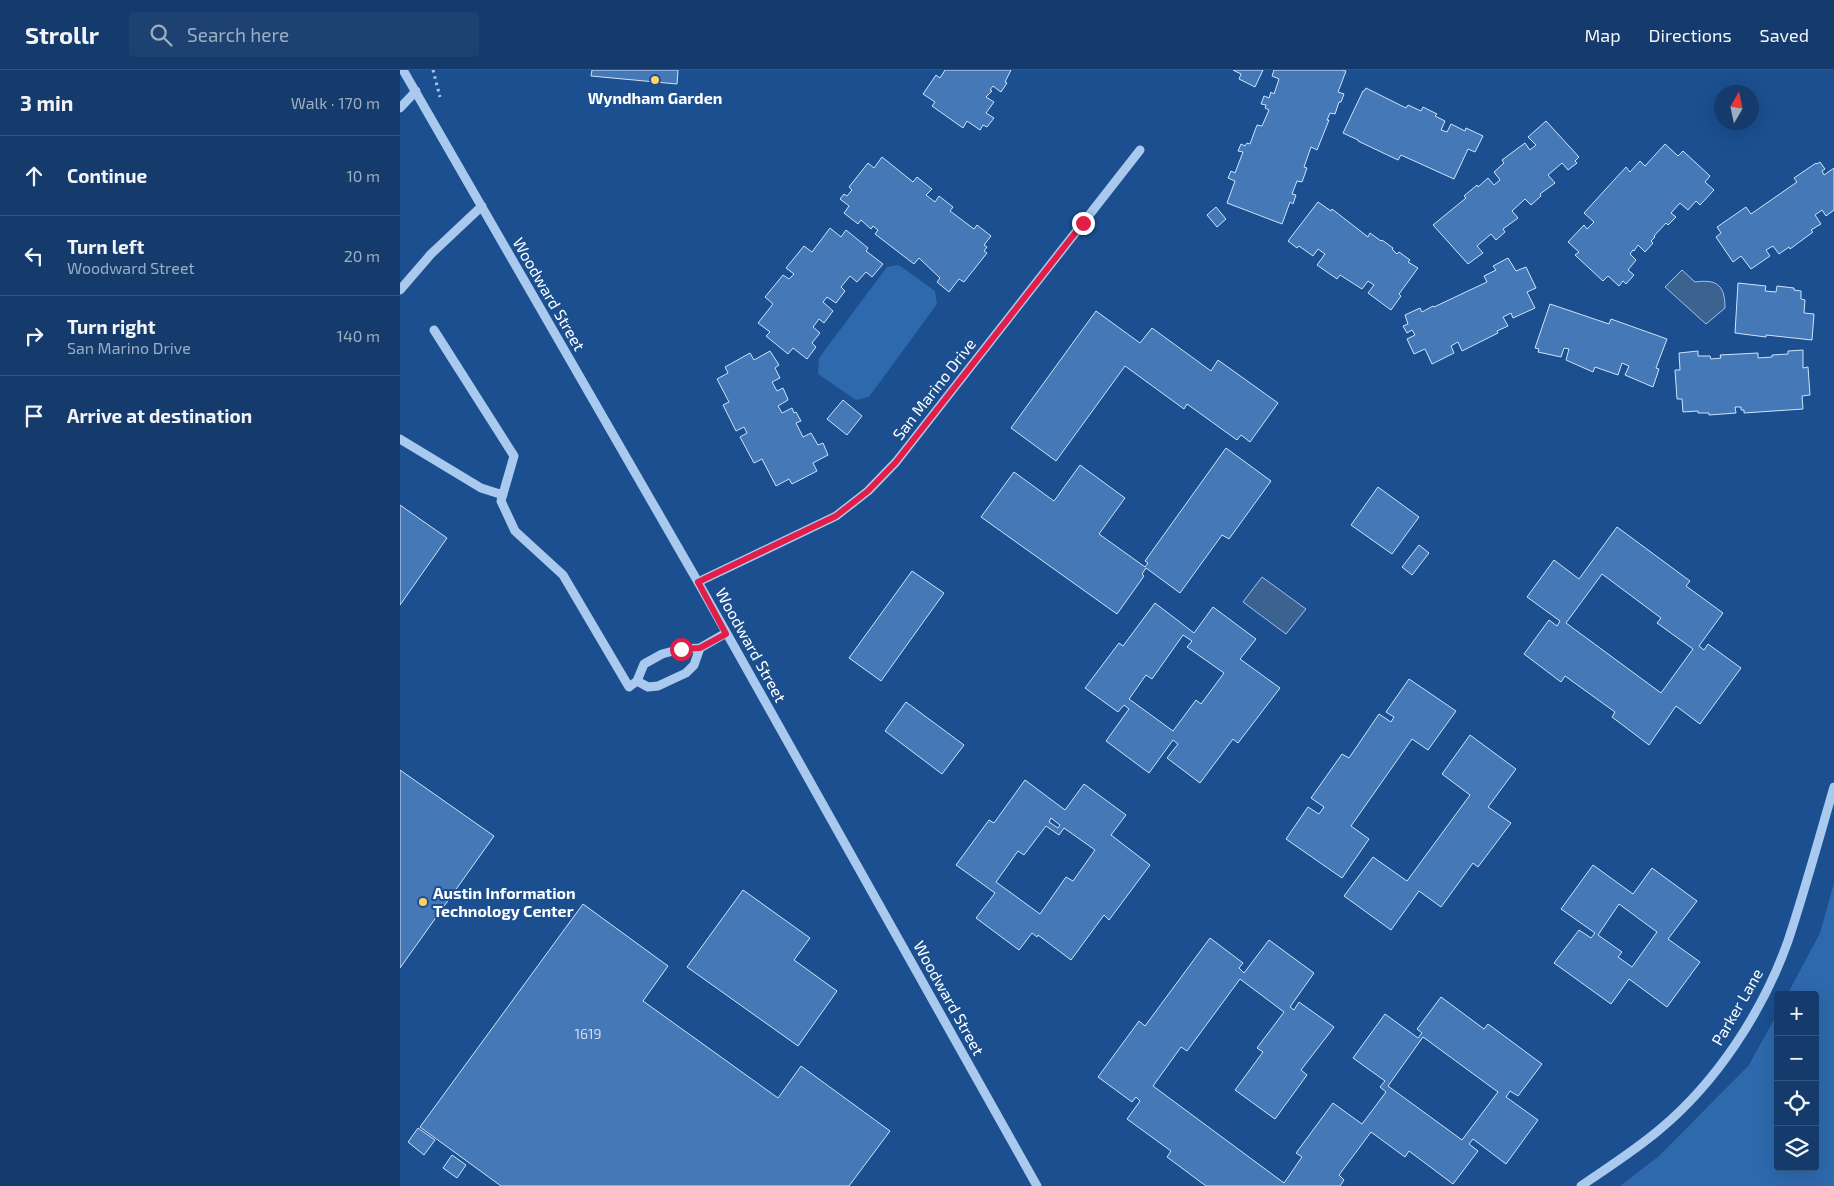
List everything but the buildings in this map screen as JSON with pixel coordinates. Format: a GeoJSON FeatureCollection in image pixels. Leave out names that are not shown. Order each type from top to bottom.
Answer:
{"type":"FeatureCollection","features":[{"type":"Feature","properties":{"kind":"street","name":"Woodward Street"},"geometry":{"type":"LineString","coordinates":[[403,70],[698,582],[1037,1186]]}},
{"type":"Feature","properties":{"kind":"street"},"geometry":{"type":"LineString","coordinates":[[400,108],[416,92]]}},
{"type":"Feature","properties":{"kind":"street","name":"San Marino Drive"},"geometry":{"type":"LineString","coordinates":[[698,582],[836,516],[868,491],[896,462],[1140,150]]}},
{"type":"Feature","properties":{"kind":"street"},"geometry":{"type":"LineString","coordinates":[[400,289],[431,254],[482,206]]}},
{"type":"Feature","properties":{"kind":"street"},"geometry":{"type":"LineString","coordinates":[[434,330],[514,456],[501,501],[515,531],[563,576],[629,687],[637,681],[644,664],[662,654],[681,649],[700,648],[726,634]]}},
{"type":"Feature","properties":{"kind":"street"},"geometry":{"type":"LineString","coordinates":[[400,439],[481,488],[503,495]]}},
{"type":"Feature","properties":{"kind":"street"},"geometry":{"type":"LineString","coordinates":[[637,681],[648,687],[658,686],[686,673],[694,665],[700,648]]}},
{"type":"Feature","properties":{"kind":"street","name":"Parker Lane"},"geometry":{"type":"LineString","coordinates":[[1581,1186],[1658,1131],[1678,1113],[1714,1072],[1748,1023],[1776,971],[1788,941],[1834,787]]}},
{"type":"Feature","properties":{"kind":"shaded area"},"geometry":{"type":"Polygon","coordinates":[[[899,265],[935,291],[937,304],[869,397],[856,400],[818,374],[819,358],[887,267],[899,265]]]}},
{"type":"Feature","properties":{"kind":"shaded area"},"geometry":{"type":"Polygon","coordinates":[[[1682,270],[1695,282],[1714,283],[1721,289],[1725,300],[1725,308],[1706,324],[1665,287],[1682,270]]]}},
{"type":"Feature","properties":{"kind":"shaded area"},"geometry":{"type":"Polygon","coordinates":[[[1262,577],[1306,609],[1286,634],[1243,602],[1262,577]]]}},
{"type":"Feature","properties":{"kind":"shaded area"},"geometry":{"type":"Polygon","coordinates":[[[1834,883],[1834,1186],[1620,1186],[1659,1156],[1749,1065],[1774,1019],[1774,1171],[1819,1171],[1819,991],[1789,991],[1820,933],[1834,883]]]}},
{"type":"Feature","properties":{"kind":"place","name":"Wyndham Garden"},"geometry":{"type":"Point","coordinates":[655,80]}},
{"type":"Feature","properties":{"kind":"place","name":"Austin Information Technology Center"},"geometry":{"type":"Point","coordinates":[423,902]}},
{"type":"Feature","properties":{"kind":"route"},"geometry":{"type":"LineString","coordinates":[[681,649],[700,648],[726,634],[698,582],[836,516],[868,491],[896,462],[1083,223]]}}]}
